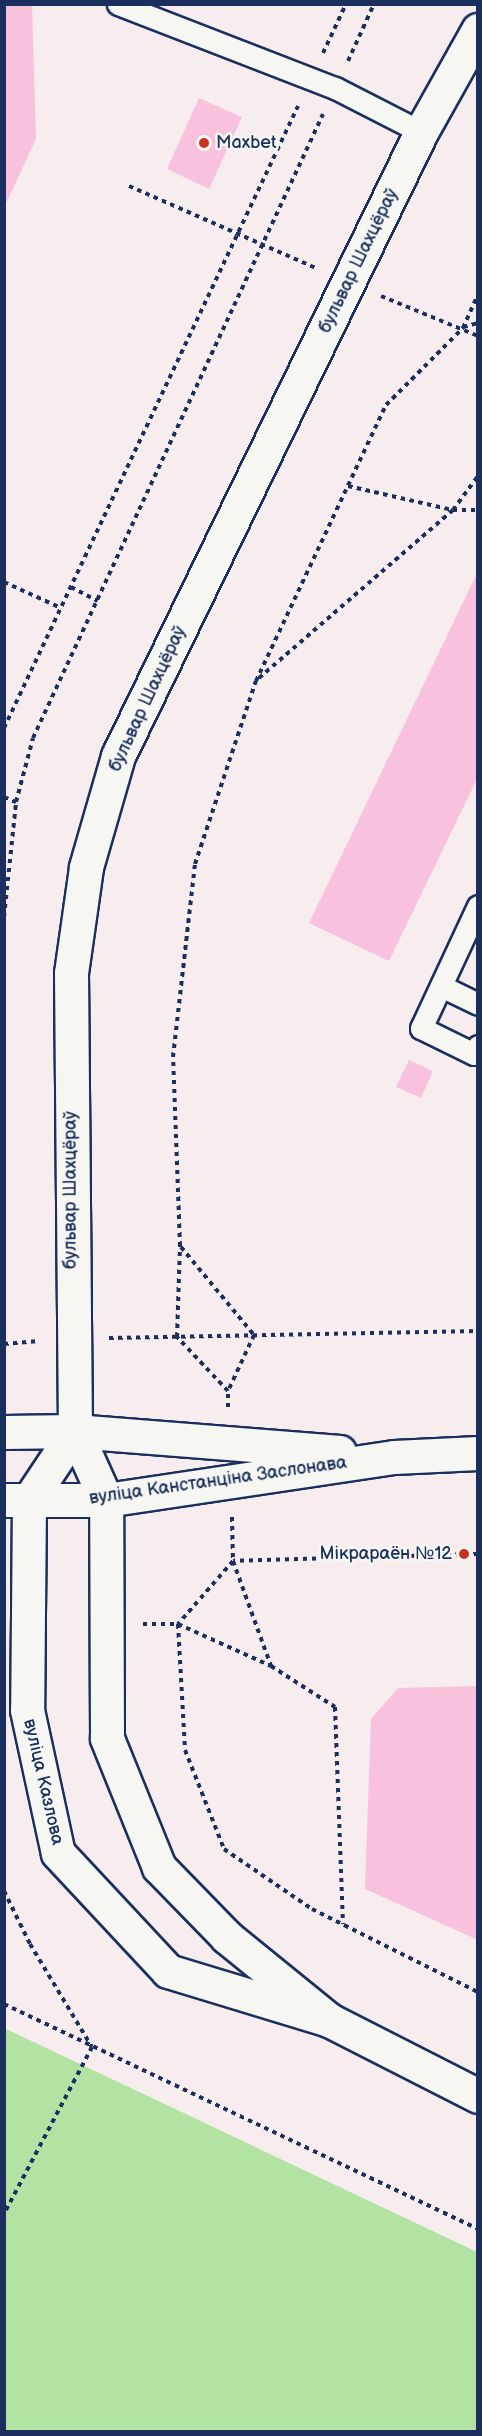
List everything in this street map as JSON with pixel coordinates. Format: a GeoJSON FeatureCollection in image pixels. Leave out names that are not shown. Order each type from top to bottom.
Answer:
{"type":"FeatureCollection","features":[{"type":"Feature","properties":{"kind":"main road","name":"бульвар Шахцёраў"},"geometry":{"type":"LineString","coordinates":[[75,1431],[71,973],[86,867],[118,756],[421,132],[477,30]]}},
{"type":"Feature","properties":{"kind":"main road","name":"вуліца Канстанціна Заслонава"},"geometry":{"type":"LineString","coordinates":[[4,1432],[75,1431],[394,1457]]}},
{"type":"Feature","properties":{"kind":"main road"},"geometry":{"type":"LineString","coordinates":[[17,1500],[75,1431],[106,1500]]}},
{"type":"Feature","properties":{"kind":"main road","name":"вуліца Канстанціна Заслонава"},"geometry":{"type":"LineString","coordinates":[[17,1500],[106,1500],[394,1457],[477,1453]]}},
{"type":"Feature","properties":{"kind":"main road","name":"вуліца Казлова"},"geometry":{"type":"LineString","coordinates":[[17,1500],[27,1710],[58,1853],[168,1971],[329,2020],[477,2096]]}},
{"type":"Feature","properties":{"kind":"main road","name":"вуліца Казлова"},"geometry":{"type":"LineString","coordinates":[[106,1500],[107,1738],[159,1867],[227,1937],[329,2020]]}},
{"type":"Feature","properties":{"kind":"lane"},"geometry":{"type":"LineString","coordinates":[[118,4],[335,87],[421,132]]}},
{"type":"Feature","properties":{"kind":"lane"},"geometry":{"type":"LineString","coordinates":[[477,906],[421,1028],[474,1054],[477,1046]]}},
{"type":"Feature","properties":{"kind":"lane"},"geometry":{"type":"LineString","coordinates":[[441,986],[477,1004]]}},
{"type":"Feature","properties":{"kind":"path"},"geometry":{"type":"LineString","coordinates":[[4,728],[346,4]]}},
{"type":"Feature","properties":{"kind":"path"},"geometry":{"type":"LineString","coordinates":[[4,917],[16,802],[33,738],[374,4]]}},
{"type":"Feature","properties":{"kind":"path"},"geometry":{"type":"LineString","coordinates":[[129,186],[237,235],[463,328],[477,336]]}},
{"type":"Feature","properties":{"kind":"path"},"geometry":{"type":"LineString","coordinates":[[177,1337],[180,1246],[173,1057],[195,864],[256,681],[386,405],[463,328],[477,295]]}},
{"type":"Feature","properties":{"kind":"path"},"geometry":{"type":"LineString","coordinates":[[463,328],[477,323]]}},
{"type":"Feature","properties":{"kind":"path"},"geometry":{"type":"LineString","coordinates":[[256,681],[453,510],[477,476]]}},
{"type":"Feature","properties":{"kind":"path"},"geometry":{"type":"LineString","coordinates":[[348,486],[453,510],[477,510]]}},
{"type":"Feature","properties":{"kind":"path"},"geometry":{"type":"LineString","coordinates":[[4,582],[61,608]]}},
{"type":"Feature","properties":{"kind":"path"},"geometry":{"type":"LineString","coordinates":[[71,587],[97,601]]}},
{"type":"Feature","properties":{"kind":"path"},"geometry":{"type":"LineString","coordinates":[[4,797],[16,802]]}},
{"type":"Feature","properties":{"kind":"path"},"geometry":{"type":"LineString","coordinates":[[180,1246],[254,1335]]}},
{"type":"Feature","properties":{"kind":"path"},"geometry":{"type":"LineString","coordinates":[[4,1344],[73,1338],[477,1331]]}},
{"type":"Feature","properties":{"kind":"path"},"geometry":{"type":"LineString","coordinates":[[228,1391],[254,1335]]}},
{"type":"Feature","properties":{"kind":"path"},"geometry":{"type":"LineString","coordinates":[[477,1554],[233,1561],[178,1624],[185,1750],[224,1849],[312,1909],[477,1992]]}},
{"type":"Feature","properties":{"kind":"path"},"geometry":{"type":"LineString","coordinates":[[233,1561],[271,1666]]}},
{"type":"Feature","properties":{"kind":"path"},"geometry":{"type":"LineString","coordinates":[[178,1624],[271,1666],[335,1707],[343,1924]]}},
{"type":"Feature","properties":{"kind":"path"},"geometry":{"type":"LineString","coordinates":[[4,1891],[30,1944],[92,2048]]}},
{"type":"Feature","properties":{"kind":"path"},"geometry":{"type":"LineString","coordinates":[[4,2004],[92,2048],[477,2229]]}},
{"type":"Feature","properties":{"kind":"path"},"geometry":{"type":"LineString","coordinates":[[4,2214],[92,2048]]}},
{"type":"Feature","properties":{"kind":"green space"},"geometry":{"type":"Polygon","coordinates":[[[4,2028],[477,2252],[477,2431],[5,2431],[4,2028]]]}},
{"type":"Feature","properties":{"kind":"building"},"geometry":{"type":"Polygon","coordinates":[[[4,4],[32,4],[36,139],[4,208],[4,4]]]}},
{"type":"Feature","properties":{"kind":"building","name":"Maxbet"},"geometry":{"type":"Polygon","coordinates":[[[199,98],[242,117],[209,189],[167,169],[199,98]]]}},
{"type":"Feature","properties":{"kind":"building"},"geometry":{"type":"Polygon","coordinates":[[[478,571],[478,777],[389,961],[309,923],[478,571]]]}},
{"type":"Feature","properties":{"kind":"building"},"geometry":{"type":"Polygon","coordinates":[[[409,1060],[433,1071],[421,1098],[396,1087],[409,1060]]]}},
{"type":"Feature","properties":{"kind":"building"},"geometry":{"type":"Polygon","coordinates":[[[478,1686],[478,1940],[365,1889],[371,1719],[398,1688],[478,1686]]]}},
{"type":"Feature","properties":{"kind":"place","name":"Maxbet"},"geometry":{"type":"Point","coordinates":[204,143]}},
{"type":"Feature","properties":{"kind":"place","name":"Мікрараён №12"},"geometry":{"type":"Point","coordinates":[464,1554]}}]}
